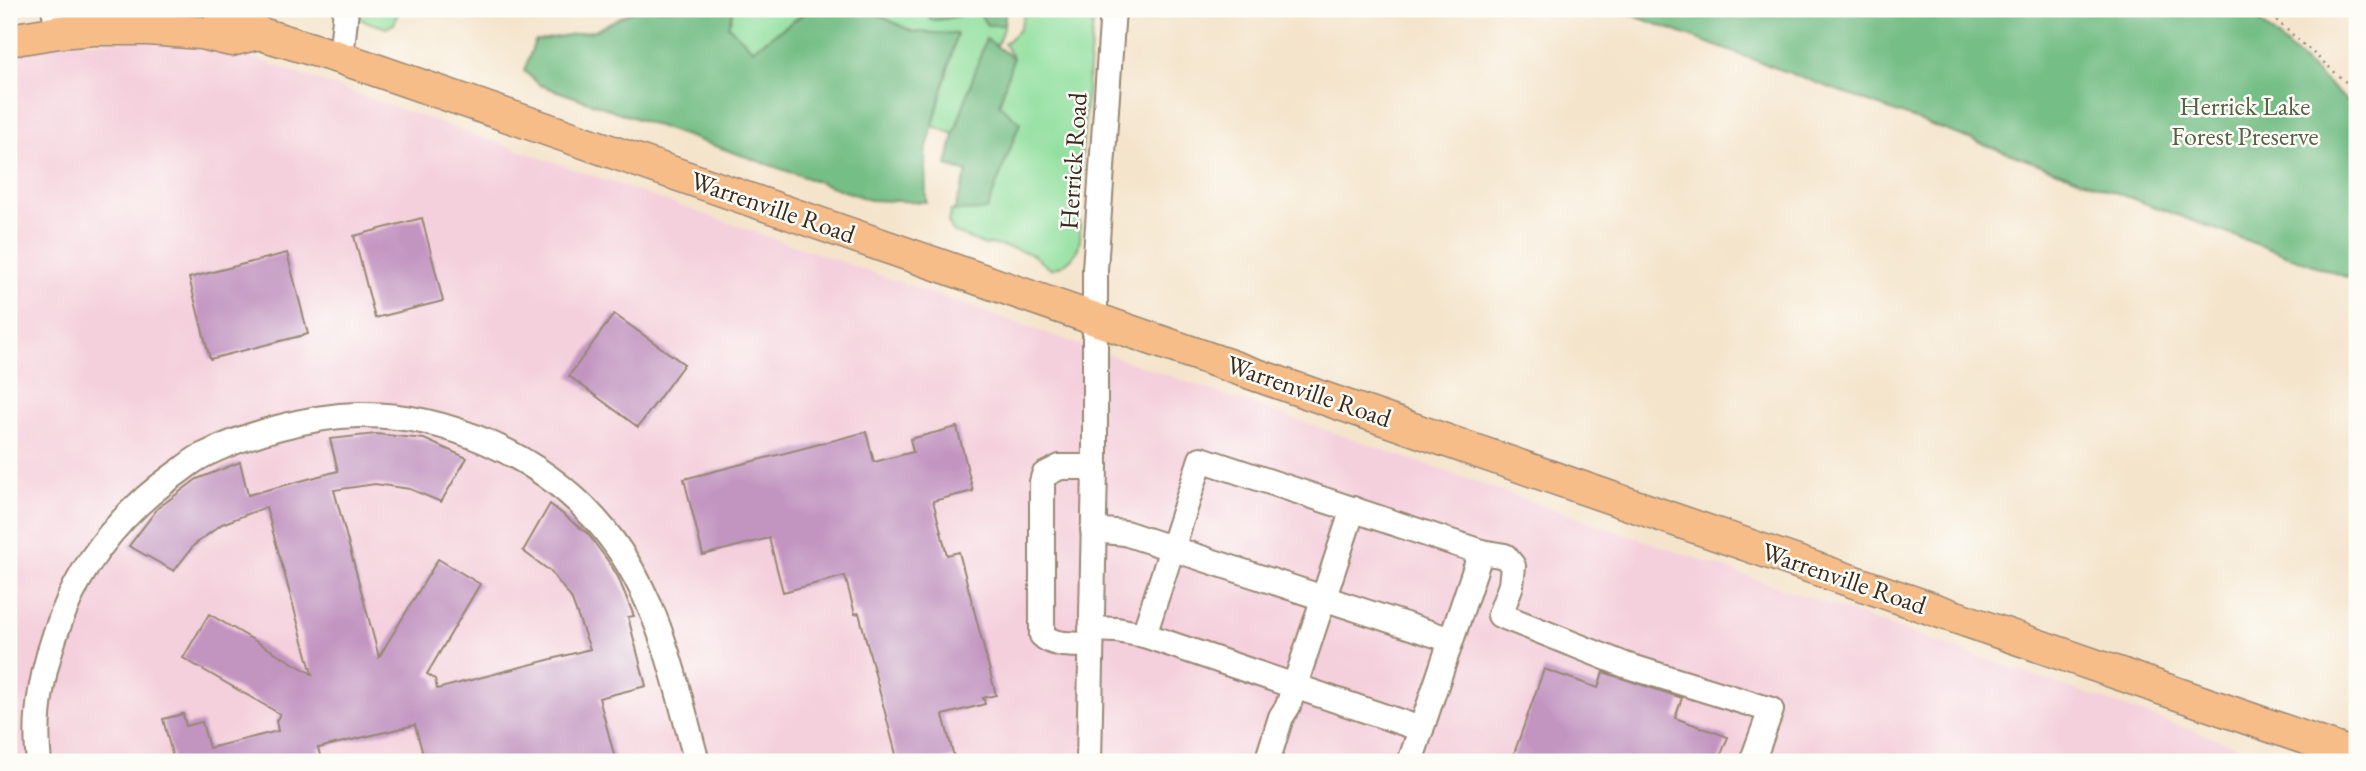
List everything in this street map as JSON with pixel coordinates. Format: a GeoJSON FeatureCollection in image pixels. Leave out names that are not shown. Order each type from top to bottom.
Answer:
{"type":"FeatureCollection","features":[{"type":"Feature","properties":{"kind":"main road","name":"Warrenville Road"},"geometry":{"type":"LineString","coordinates":[[219,9],[235,12],[258,33],[341,58],[1094,317],[2357,756]]}},
{"type":"Feature","properties":{"kind":"main road","name":"Warrenville Road"},"geometry":{"type":"LineString","coordinates":[[9,40],[56,20],[94,29],[201,33],[231,40],[258,33]]}},
{"type":"Feature","properties":{"kind":"street"},"geometry":{"type":"LineString","coordinates":[[341,58],[346,9]]}},
{"type":"Feature","properties":{"kind":"street","name":"Herrick Road"},"geometry":{"type":"LineString","coordinates":[[1089,762],[1095,467],[1095,270],[1113,9]]}},
{"type":"Feature","properties":{"kind":"street"},"geometry":{"type":"LineString","coordinates":[[39,762],[41,694],[53,638],[77,583],[103,542],[134,506],[202,456],[278,429],[326,418],[358,415],[401,418],[450,429],[486,442],[517,456],[572,495],[595,519],[625,559],[645,592],[657,621],[697,762]]}},
{"type":"Feature","properties":{"kind":"street"},"geometry":{"type":"LineString","coordinates":[[1144,635],[1201,459],[1481,552],[1505,556],[1513,566],[1511,584],[1500,615],[1625,665],[1771,710],[1752,762]]}},
{"type":"Feature","properties":{"kind":"street"},"geometry":{"type":"LineString","coordinates":[[1095,467],[1060,467],[1044,475],[1042,482],[1042,635],[1047,640],[1056,643],[1117,630],[1144,635],[1421,729]]}},
{"type":"Feature","properties":{"kind":"street"},"geometry":{"type":"LineString","coordinates":[[1267,762],[1353,509]]}},
{"type":"Feature","properties":{"kind":"street"},"geometry":{"type":"LineString","coordinates":[[1093,530],[1125,533],[1451,640]]}},
{"type":"Feature","properties":{"kind":"street"},"geometry":{"type":"LineString","coordinates":[[1410,762],[1481,552]]}},
{"type":"Feature","properties":{"kind":"path"},"geometry":{"type":"LineString","coordinates":[[2268,9],[2276,20],[2357,92]]}},
{"type":"Feature","properties":{"kind":"shaded area"},"geometry":{"type":"Polygon","coordinates":[[[136,40],[233,51],[2283,762],[9,762],[9,55],[60,43],[136,40]]]}},
{"type":"Feature","properties":{"kind":"green space"},"geometry":{"type":"Polygon","coordinates":[[[67,9],[155,12],[241,24],[82,18],[70,15],[67,9]]]}},
{"type":"Feature","properties":{"kind":"green space"},"geometry":{"type":"Polygon","coordinates":[[[354,9],[399,9],[394,24],[386,28],[362,20],[354,9]]]}},
{"type":"Feature","properties":{"kind":"green space"},"geometry":{"type":"Polygon","coordinates":[[[636,9],[734,9],[728,26],[753,49],[809,10],[867,9],[913,32],[957,34],[925,155],[926,202],[870,200],[540,85],[524,71],[535,41],[596,30],[636,9]]]}},
{"type":"Feature","properties":{"kind":"green space"},"geometry":{"type":"Polygon","coordinates":[[[734,9],[848,9],[809,10],[753,49],[728,26],[734,9]]]}},
{"type":"Feature","properties":{"kind":"green space"},"geometry":{"type":"Polygon","coordinates":[[[867,9],[929,9],[930,20],[978,11],[987,25],[1004,25],[997,46],[986,39],[954,134],[933,126],[957,34],[913,32],[867,9]]]}},
{"type":"Feature","properties":{"kind":"green space"},"geometry":{"type":"Polygon","coordinates":[[[929,9],[1006,9],[1004,25],[987,25],[978,11],[930,20],[929,9]]]}},
{"type":"Feature","properties":{"kind":"green space"},"geometry":{"type":"Polygon","coordinates":[[[1026,9],[1094,9],[1077,208],[1080,223],[1079,245],[1072,258],[1054,268],[1048,267],[1028,253],[985,245],[953,232],[948,222],[951,211],[987,209],[1020,123],[999,105],[1013,58],[1004,44],[1019,30],[1026,9]]]}},
{"type":"Feature","properties":{"kind":"green space","name":"Herrick Lake Forest Preserve"},"geometry":{"type":"Polygon","coordinates":[[[1615,9],[2246,9],[2347,101],[2357,107],[2357,281],[1615,9]]]}},
{"type":"Feature","properties":{"kind":"green space"},"geometry":{"type":"Polygon","coordinates":[[[986,39],[1013,58],[999,105],[1020,122],[987,210],[954,211],[967,172],[947,166],[954,134],[986,39]]]}},
{"type":"Feature","properties":{"kind":"building"},"geometry":{"type":"Polygon","coordinates":[[[422,218],[443,301],[375,318],[354,236],[422,218]]]}},
{"type":"Feature","properties":{"kind":"building"},"geometry":{"type":"Polygon","coordinates":[[[287,253],[308,334],[210,359],[189,278],[287,253]]]}},
{"type":"Feature","properties":{"kind":"building"},"geometry":{"type":"Polygon","coordinates":[[[614,314],[684,364],[638,427],[569,376],[614,314]]]}},
{"type":"Feature","properties":{"kind":"building"},"geometry":{"type":"Polygon","coordinates":[[[957,427],[973,491],[933,501],[947,555],[959,552],[996,695],[983,698],[985,704],[943,715],[954,757],[936,762],[898,762],[859,613],[855,614],[845,576],[783,592],[769,538],[703,555],[684,479],[866,432],[874,462],[913,452],[910,439],[957,427]]]}},
{"type":"Feature","properties":{"kind":"building"},"geometry":{"type":"Polygon","coordinates":[[[376,434],[424,439],[467,458],[441,502],[410,489],[375,484],[334,490],[379,657],[438,559],[480,584],[427,674],[435,679],[437,689],[590,649],[571,598],[550,571],[523,551],[550,504],[588,534],[618,577],[634,616],[628,617],[646,686],[599,698],[616,762],[425,762],[415,725],[318,748],[322,762],[174,762],[163,719],[183,714],[186,726],[202,722],[209,748],[278,731],[276,721],[280,714],[183,658],[209,614],[312,674],[266,507],[222,524],[194,545],[174,571],[129,546],[158,508],[197,479],[240,462],[248,495],[338,471],[330,439],[376,434]]]}},
{"type":"Feature","properties":{"kind":"building"},"geometry":{"type":"Polygon","coordinates":[[[1544,669],[1598,688],[1603,672],[1682,698],[1675,718],[1728,737],[1718,762],[1511,762],[1544,669]]]}}]}
